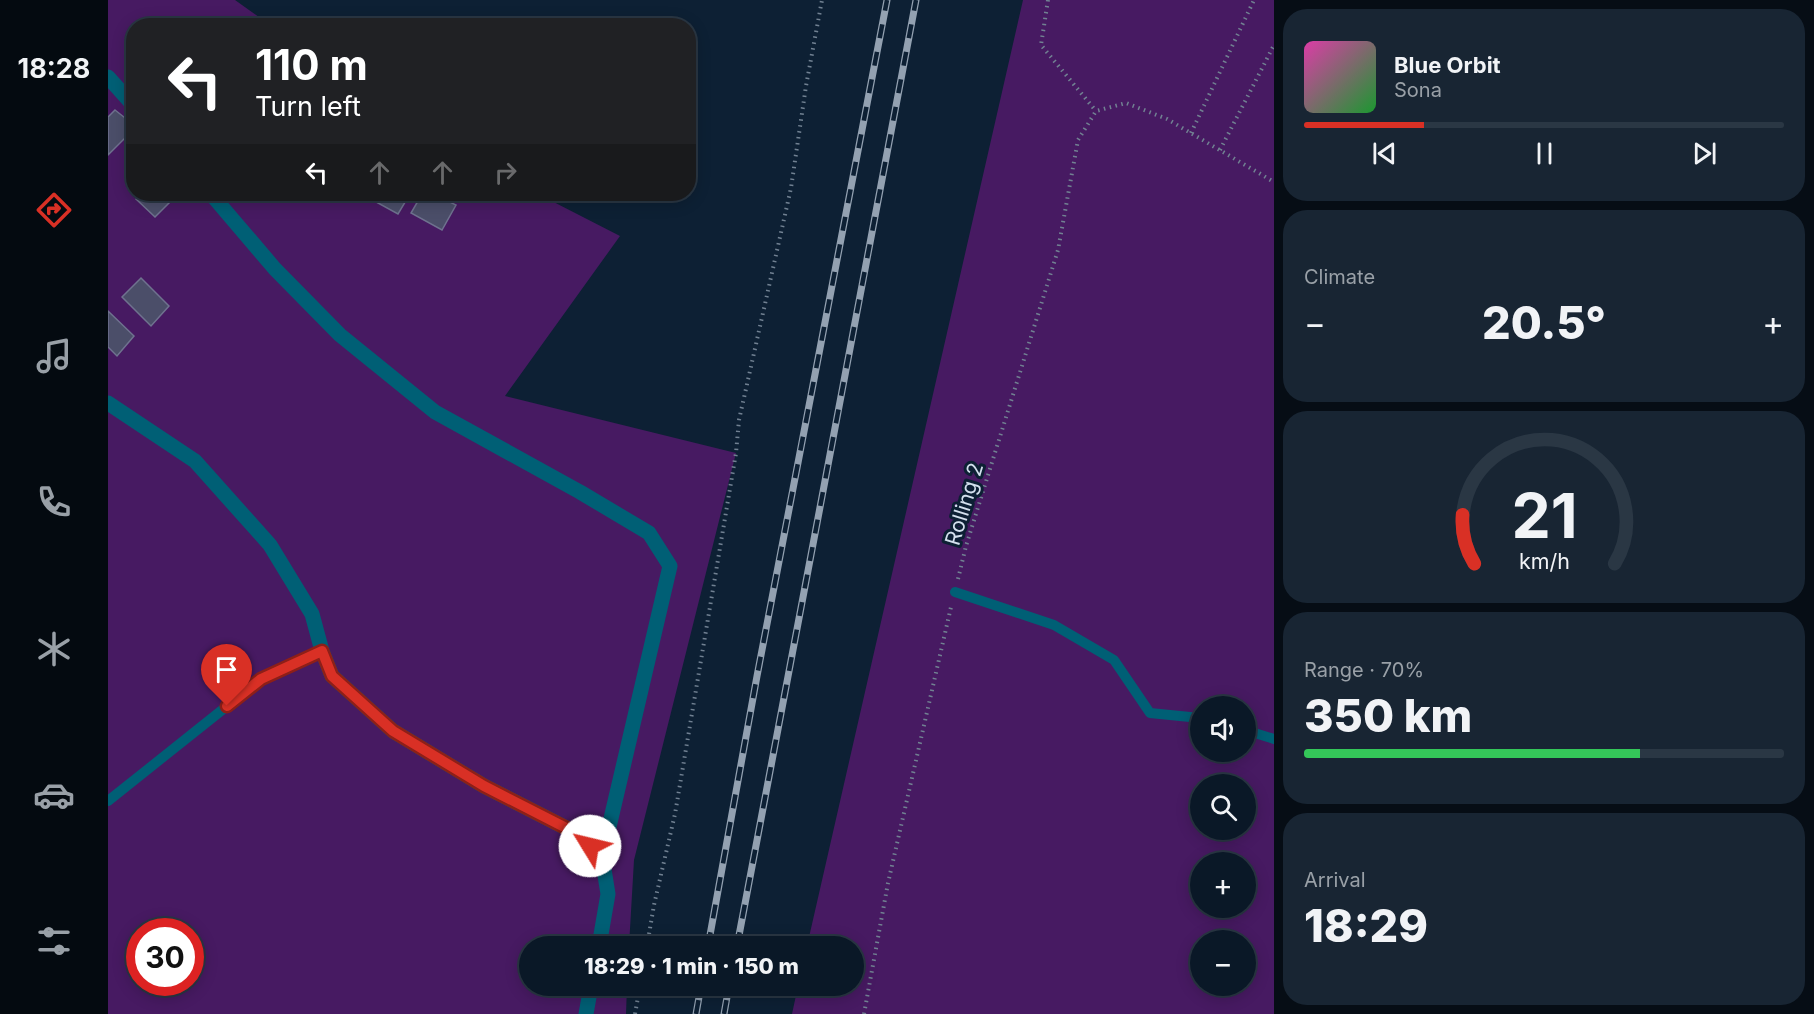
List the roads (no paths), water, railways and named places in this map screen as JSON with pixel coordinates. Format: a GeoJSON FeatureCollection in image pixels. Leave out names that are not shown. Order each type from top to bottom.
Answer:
{"type":"FeatureCollection","features":[{"type":"Feature","properties":{"kind":"street"},"geometry":{"type":"LineString","coordinates":[[108,77],[126,97]]}},
{"type":"Feature","properties":{"kind":"street"},"geometry":{"type":"LineString","coordinates":[[217,201],[275,269],[340,335],[435,412],[649,532],[670,566],[602,857],[608,894],[600,936]]}},
{"type":"Feature","properties":{"kind":"street"},"geometry":{"type":"LineString","coordinates":[[108,404],[195,461],[270,544],[312,614],[322,651],[332,676],[393,731],[484,786],[578,834],[602,857]]}},
{"type":"Feature","properties":{"kind":"street"},"geometry":{"type":"LineString","coordinates":[[586,1014],[589,996]]}},
{"type":"Feature","properties":{"kind":"lane"},"geometry":{"type":"LineString","coordinates":[[955,592],[1054,625],[1114,660],[1150,712],[1190,717]]}},
{"type":"Feature","properties":{"kind":"lane"},"geometry":{"type":"LineString","coordinates":[[108,801],[261,679],[322,651]]}},
{"type":"Feature","properties":{"kind":"lane"},"geometry":{"type":"LineString","coordinates":[[1256,733],[1274,739]]}},
{"type":"Feature","properties":{"kind":"railway"},"geometry":{"type":"LineString","coordinates":[[710,936],[757,676],[887,0]]}},
{"type":"Feature","properties":{"kind":"railway"},"geometry":{"type":"LineString","coordinates":[[739,936],[916,0]]}},
{"type":"Feature","properties":{"kind":"railway"},"geometry":{"type":"LineString","coordinates":[[696,1014],[699,996]]}},
{"type":"Feature","properties":{"kind":"railway"},"geometry":{"type":"LineString","coordinates":[[724,1014],[727,996]]}}]}
